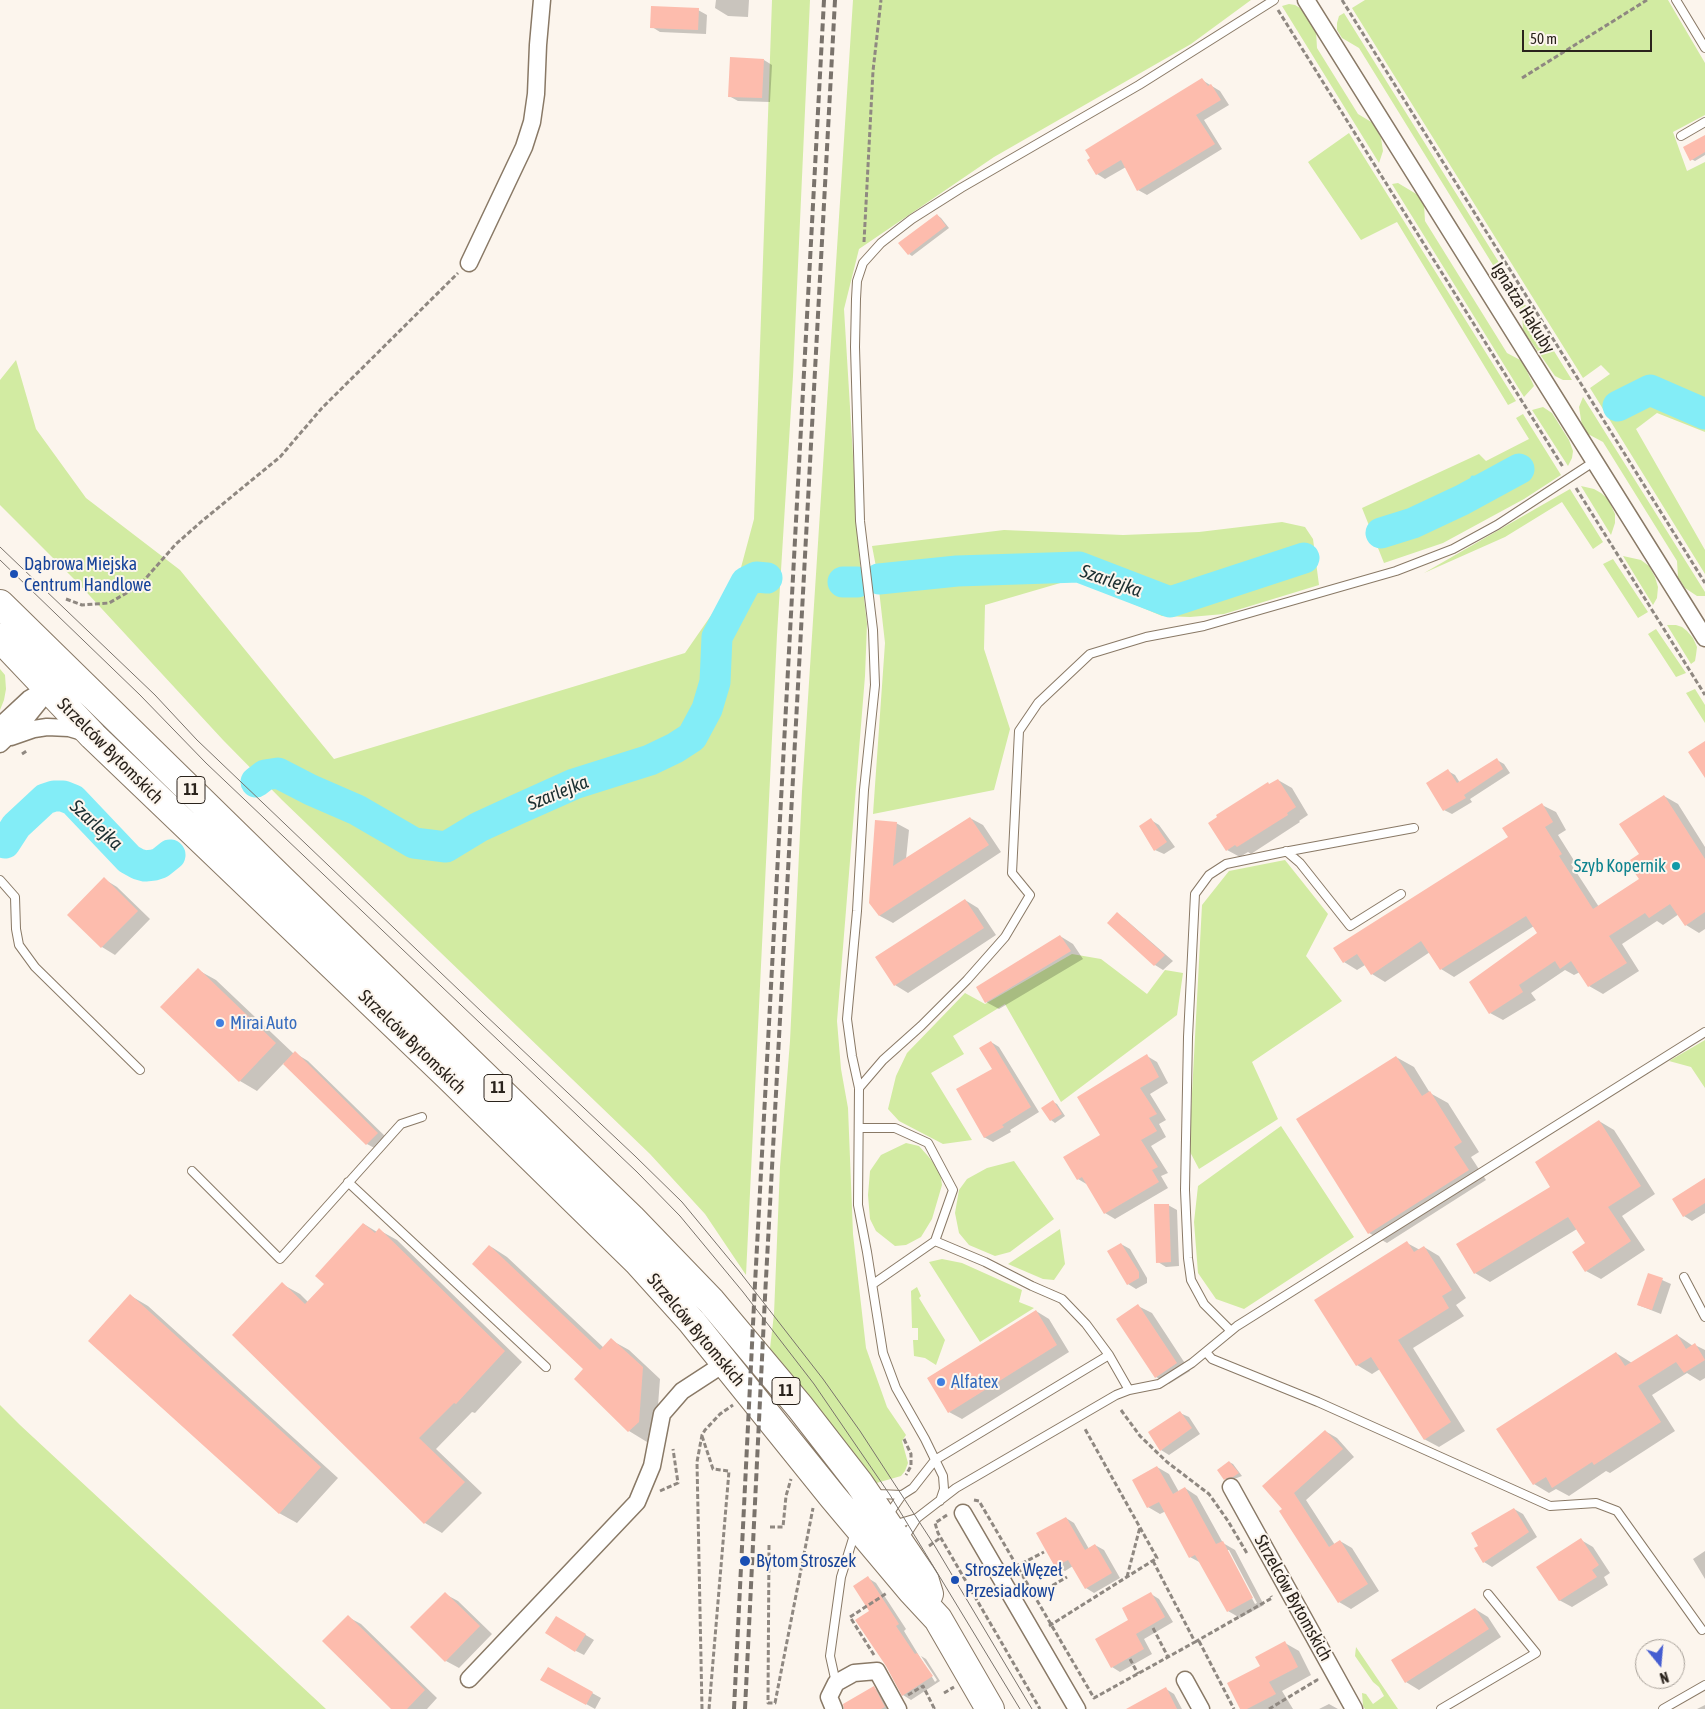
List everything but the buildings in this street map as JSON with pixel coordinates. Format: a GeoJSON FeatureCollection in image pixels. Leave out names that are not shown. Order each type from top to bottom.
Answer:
{"type":"FeatureCollection","features":[{"type":"Feature","properties":{"kind":"highway","name":"Strzelców Bytomskich"},"geometry":{"type":"LineString","coordinates":[[0,604],[15,642],[47,689],[93,736],[449,1077],[637,1261],[725,1362],[882,1535]]}},
{"type":"Feature","properties":{"kind":"highway","name":"Strzelców Bytomskich"},"geometry":{"type":"LineString","coordinates":[[15,642],[100,702]]}},
{"type":"Feature","properties":{"kind":"highway","name":"11"},"geometry":{"type":"LineString","coordinates":[[100,702],[631,1218],[711,1301],[800,1407],[859,1483],[882,1535],[925,1581],[938,1619],[990,1709]]}},
{"type":"Feature","properties":{"kind":"street"},"geometry":{"type":"LineString","coordinates":[[469,263],[524,148],[532,122],[536,94],[542,0]]}},
{"type":"Feature","properties":{"kind":"street","name":"Ignatza Hakuby"},"geometry":{"type":"LineString","coordinates":[[1306,0],[1705,638]]}},
{"type":"Feature","properties":{"kind":"street"},"geometry":{"type":"LineString","coordinates":[[2,736],[18,708],[24,686],[15,642]]}},
{"type":"Feature","properties":{"kind":"street"},"geometry":{"type":"LineString","coordinates":[[18,708],[47,689],[66,689],[84,694],[100,702]]}},
{"type":"Feature","properties":{"kind":"street"},"geometry":{"type":"LineString","coordinates":[[2,736],[22,723],[43,697],[47,689]]}},
{"type":"Feature","properties":{"kind":"street"},"geometry":{"type":"LineString","coordinates":[[2,736],[47,727],[69,728],[93,736]]}},
{"type":"Feature","properties":{"kind":"street"},"geometry":{"type":"LineString","coordinates":[[469,1679],[636,1502],[652,1466],[662,1414],[682,1392],[725,1362]]}},
{"type":"Feature","properties":{"kind":"street","name":"Strzelców Bytomskich"},"geometry":{"type":"LineString","coordinates":[[1231,1487],[1354,1709]]}},
{"type":"Feature","properties":{"kind":"street"},"geometry":{"type":"LineString","coordinates":[[964,1513],[1077,1709]]}},
{"type":"Feature","properties":{"kind":"street"},"geometry":{"type":"LineString","coordinates":[[834,1709],[829,1697],[836,1683],[854,1672],[877,1671],[900,1704]]}},
{"type":"Feature","properties":{"kind":"street"},"geometry":{"type":"LineString","coordinates":[[1185,1680],[1201,1709]]}},
{"type":"Feature","properties":{"kind":"lane"},"geometry":{"type":"LineString","coordinates":[[940,1501],[944,1488],[943,1476],[896,1388],[883,1352],[873,1284],[858,1205],[859,1088],[847,1019],[857,911],[864,790],[875,685],[873,630],[860,521],[856,413],[857,281],[863,263],[881,243],[912,220],[961,188],[1139,85],[1273,0]]}},
{"type":"Feature","properties":{"kind":"lane"},"geometry":{"type":"LineString","coordinates":[[1676,0],[1705,48]]}},
{"type":"Feature","properties":{"kind":"lane"},"geometry":{"type":"LineString","coordinates":[[1681,136],[1705,122]]}},
{"type":"Feature","properties":{"kind":"lane"},"geometry":{"type":"LineString","coordinates":[[859,1088],[883,1060],[921,1026],[1005,937],[1030,895],[1012,873],[1019,732],[1038,703],[1090,654],[1146,637],[1204,626],[1396,571],[1453,549],[1496,525],[1596,461]]}},
{"type":"Feature","properties":{"kind":"lane"},"geometry":{"type":"LineString","coordinates":[[1231,1331],[1204,1304],[1191,1280],[1188,1258],[1185,1190],[1188,1036],[1195,894],[1209,875],[1226,864],[1414,828]]}},
{"type":"Feature","properties":{"kind":"lane"},"geometry":{"type":"LineString","coordinates":[[1286,851],[1300,864],[1350,926],[1401,894]]}},
{"type":"Feature","properties":{"kind":"lane"},"geometry":{"type":"LineString","coordinates":[[0,880],[15,897],[16,929],[19,944],[34,967],[140,1070]]}},
{"type":"Feature","properties":{"kind":"lane"},"geometry":{"type":"LineString","coordinates":[[836,1683],[830,1656],[841,1577],[882,1535],[900,1523],[917,1518],[956,1488],[1106,1400],[1130,1390],[1159,1384],[1206,1352],[1237,1326],[1705,1032]]}},
{"type":"Feature","properties":{"kind":"lane"},"geometry":{"type":"LineString","coordinates":[[192,1171],[280,1258],[401,1124],[422,1117]]}},
{"type":"Feature","properties":{"kind":"lane"},"geometry":{"type":"LineString","coordinates":[[859,1128],[895,1128],[928,1143],[953,1190],[935,1242],[873,1284]]}},
{"type":"Feature","properties":{"kind":"lane"},"geometry":{"type":"LineString","coordinates":[[348,1182],[546,1367]]}},
{"type":"Feature","properties":{"kind":"lane"},"geometry":{"type":"LineString","coordinates":[[935,1242],[985,1262],[1062,1299],[1086,1324],[1109,1355],[1130,1390]]}},
{"type":"Feature","properties":{"kind":"lane"},"geometry":{"type":"LineString","coordinates":[[1684,1277],[1705,1317]]}},
{"type":"Feature","properties":{"kind":"lane"},"geometry":{"type":"LineString","coordinates":[[1206,1352],[1212,1359],[1318,1402],[1550,1506],[1596,1503],[1617,1512],[1702,1630]]}},
{"type":"Feature","properties":{"kind":"lane"},"geometry":{"type":"LineString","coordinates":[[882,1535],[891,1511],[902,1495],[913,1488],[935,1460],[1109,1355]]}},
{"type":"Feature","properties":{"kind":"lane"},"geometry":{"type":"LineString","coordinates":[[859,1483],[879,1494],[902,1495]]}},
{"type":"Feature","properties":{"kind":"lane"},"geometry":{"type":"LineString","coordinates":[[882,1535],[906,1535],[917,1518]]}},
{"type":"Feature","properties":{"kind":"lane"},"geometry":{"type":"LineString","coordinates":[[1441,1709],[1536,1654],[1488,1594]]}},
{"type":"Feature","properties":{"kind":"lane"},"geometry":{"type":"LineString","coordinates":[[1664,1709],[1705,1685]]}},
{"type":"Feature","properties":{"kind":"path"},"geometry":{"type":"LineString","coordinates":[[863,263],[873,71],[882,0]]}},
{"type":"Feature","properties":{"kind":"path"},"geometry":{"type":"LineString","coordinates":[[1273,0],[1705,695]]}},
{"type":"Feature","properties":{"kind":"path"},"geometry":{"type":"LineString","coordinates":[[1342,0],[1705,584]]}},
{"type":"Feature","properties":{"kind":"path"},"geometry":{"type":"LineString","coordinates":[[1522,78],[1647,0]]}},
{"type":"Feature","properties":{"kind":"path"},"geometry":{"type":"LineString","coordinates":[[66,598],[82,605],[109,603],[139,586],[176,544],[280,457],[322,408],[469,263]]}},
{"type":"Feature","properties":{"kind":"path"},"geometry":{"type":"LineString","coordinates":[[702,1709],[697,1462],[702,1435],[705,1430],[720,1414],[737,1402]]}},
{"type":"Feature","properties":{"kind":"path"},"geometry":{"type":"LineString","coordinates":[[1121,1410],[1140,1436],[1167,1462],[1208,1494],[1228,1521],[1248,1556]]}},
{"type":"Feature","properties":{"kind":"path"},"geometry":{"type":"LineString","coordinates":[[1033,1634],[1157,1558],[1085,1429]]}},
{"type":"Feature","properties":{"kind":"path"},"geometry":{"type":"LineString","coordinates":[[702,1435],[713,1469],[728,1471],[709,1709]]}},
{"type":"Feature","properties":{"kind":"path"},"geometry":{"type":"LineString","coordinates":[[904,1439],[911,1454],[911,1466],[906,1475]]}},
{"type":"Feature","properties":{"kind":"path"},"geometry":{"type":"LineString","coordinates":[[636,1502],[678,1483],[673,1448],[674,1440]]}},
{"type":"Feature","properties":{"kind":"path"},"geometry":{"type":"LineString","coordinates":[[770,1527],[783,1527],[786,1496],[792,1476]]}},
{"type":"Feature","properties":{"kind":"path"},"geometry":{"type":"LineString","coordinates":[[769,1545],[768,1703],[775,1703],[814,1502]]}},
{"type":"Feature","properties":{"kind":"path"},"geometry":{"type":"LineString","coordinates":[[935,1523],[940,1538],[1040,1709]]}},
{"type":"Feature","properties":{"kind":"path"},"geometry":{"type":"LineString","coordinates":[[1127,1577],[1140,1527]]}},
{"type":"Feature","properties":{"kind":"path"},"geometry":{"type":"LineString","coordinates":[[882,1535],[940,1538]]}},
{"type":"Feature","properties":{"kind":"path"},"geometry":{"type":"LineString","coordinates":[[1000,1576],[1044,1552]]}},
{"type":"Feature","properties":{"kind":"path"},"geometry":{"type":"LineString","coordinates":[[1153,1561],[1234,1709]]}},
{"type":"Feature","properties":{"kind":"path"},"geometry":{"type":"LineString","coordinates":[[1017,1606],[1067,1577]]}},
{"type":"Feature","properties":{"kind":"path"},"geometry":{"type":"LineString","coordinates":[[1094,1698],[1197,1642],[1288,1589]]}},
{"type":"Feature","properties":{"kind":"path"},"geometry":{"type":"LineString","coordinates":[[1267,1590],[1272,1598]]}},
{"type":"Feature","properties":{"kind":"path"},"geometry":{"type":"LineString","coordinates":[[876,1658],[850,1617],[889,1592]]}},
{"type":"Feature","properties":{"kind":"path"},"geometry":{"type":"LineString","coordinates":[[1152,1628],[1168,1657]]}},
{"type":"Feature","properties":{"kind":"path"},"geometry":{"type":"LineString","coordinates":[[1130,1659],[1138,1674]]}},
{"type":"Feature","properties":{"kind":"path"},"geometry":{"type":"LineString","coordinates":[[1269,1709],[1317,1680],[1313,1672]]}},
{"type":"Feature","properties":{"kind":"path"},"geometry":{"type":"LineString","coordinates":[[900,1704],[923,1686],[934,1708],[932,1709]]}},
{"type":"Feature","properties":{"kind":"green space"},"geometry":{"type":"Polygon","coordinates":[[[772,0],[810,0],[793,376],[777,635],[746,1275],[705,1214],[650,1154],[282,800],[223,740],[78,583],[0,505],[0,380],[16,360],[36,429],[86,498],[180,570],[334,759],[685,653],[739,575],[754,519],[772,0]]]}},
{"type":"Feature","properties":{"kind":"green space"},"geometry":{"type":"Polygon","coordinates":[[[853,0],[1251,0],[1191,44],[994,157],[859,249],[844,309],[859,554],[867,624],[865,676],[837,1021],[841,1069],[848,1108],[853,1234],[866,1348],[887,1407],[906,1435],[902,1441],[908,1463],[901,1476],[873,1484],[769,1357],[774,1314],[780,1167],[790,1041],[802,791],[853,0]]]}},
{"type":"Feature","properties":{"kind":"green space"},"geometry":{"type":"Polygon","coordinates":[[[1365,0],[1668,0],[1705,63],[1705,115],[1673,132],[1687,171],[1705,162],[1705,432],[1657,413],[1636,429],[1705,550],[1705,574],[1590,388],[1610,374],[1601,365],[1583,378],[1352,8],[1365,0]]]}},
{"type":"Feature","properties":{"kind":"green space"},"geometry":{"type":"Polygon","coordinates":[[[1289,4],[1300,8],[1311,21],[1316,31],[1317,48],[1358,114],[1373,123],[1381,138],[1383,151],[1379,163],[1282,6],[1289,4]]]}},
{"type":"Feature","properties":{"kind":"green space"},"geometry":{"type":"Polygon","coordinates":[[[1344,13],[1572,380],[1563,380],[1555,376],[1523,330],[1522,312],[1359,48],[1342,38],[1337,30],[1339,16],[1344,13]]]}},
{"type":"Feature","properties":{"kind":"green space"},"geometry":{"type":"Polygon","coordinates":[[[1349,133],[1516,401],[1508,405],[1397,222],[1361,240],[1308,162],[1349,133]]]}},
{"type":"Feature","properties":{"kind":"green space"},"geometry":{"type":"Polygon","coordinates":[[[1398,183],[1418,195],[1424,205],[1425,221],[1507,353],[1522,361],[1534,386],[1524,397],[1392,184],[1398,183]]]}},
{"type":"Feature","properties":{"kind":"green space"},"geometry":{"type":"Polygon","coordinates":[[[1583,397],[1705,592],[1705,596],[1697,596],[1685,588],[1678,577],[1677,561],[1603,442],[1588,434],[1582,426],[1579,407],[1583,397]]]}},
{"type":"Feature","properties":{"kind":"green space"},"geometry":{"type":"Polygon","coordinates":[[[1543,407],[1552,413],[1569,440],[1573,451],[1568,466],[1532,410],[1543,407]]]}},
{"type":"Feature","properties":{"kind":"green space"},"geometry":{"type":"Polygon","coordinates":[[[1523,414],[1561,475],[1524,499],[1443,543],[1384,563],[1362,508],[1479,454],[1486,461],[1529,439],[1516,418],[1523,414]]]}},
{"type":"Feature","properties":{"kind":"green space"},"geometry":{"type":"Polygon","coordinates":[[[1581,486],[1594,489],[1608,499],[1615,514],[1615,523],[1611,535],[1581,486]]]}},
{"type":"Feature","properties":{"kind":"green space"},"geometry":{"type":"Polygon","coordinates":[[[1570,489],[1603,542],[1593,549],[1562,502],[1505,537],[1424,573],[1570,489]]]}},
{"type":"Feature","properties":{"kind":"green space"},"geometry":{"type":"Polygon","coordinates":[[[1282,522],[1305,527],[1313,539],[1319,585],[1224,614],[1190,617],[1162,616],[1074,579],[985,605],[984,649],[1010,729],[994,790],[873,814],[885,643],[877,572],[872,546],[1004,530],[1123,535],[1199,532],[1282,522]]]}},
{"type":"Feature","properties":{"kind":"green space"},"geometry":{"type":"Polygon","coordinates":[[[1623,556],[1641,560],[1649,566],[1658,587],[1657,598],[1653,605],[1623,556]]]}},
{"type":"Feature","properties":{"kind":"green space"},"geometry":{"type":"Polygon","coordinates":[[[1613,559],[1648,612],[1638,618],[1603,564],[1613,559]]]}},
{"type":"Feature","properties":{"kind":"green space"},"geometry":{"type":"Polygon","coordinates":[[[1667,625],[1682,627],[1693,638],[1697,647],[1695,661],[1691,664],[1667,625]]]}},
{"type":"Feature","properties":{"kind":"green space"},"geometry":{"type":"Polygon","coordinates":[[[1656,629],[1686,673],[1676,677],[1648,634],[1656,629]]]}},
{"type":"Feature","properties":{"kind":"green space"},"geometry":{"type":"Polygon","coordinates":[[[0,669],[5,675],[6,689],[0,710],[0,669]]]}},
{"type":"Feature","properties":{"kind":"green space"},"geometry":{"type":"Polygon","coordinates":[[[1695,689],[1705,705],[1705,723],[1686,693],[1695,689]]]}},
{"type":"Feature","properties":{"kind":"green space"},"geometry":{"type":"Polygon","coordinates":[[[1285,860],[1328,914],[1306,956],[1342,1001],[1252,1062],[1278,1119],[1199,1169],[1189,1150],[1202,905],[1229,871],[1285,860]]]}},
{"type":"Feature","properties":{"kind":"green space"},"geometry":{"type":"Polygon","coordinates":[[[1072,954],[1101,959],[1147,994],[1165,970],[1183,973],[1177,1015],[1061,1102],[1005,1004],[953,1036],[964,1054],[931,1073],[972,1140],[943,1144],[899,1121],[888,1109],[896,1076],[907,1053],[965,993],[985,1004],[1072,954]]]}},
{"type":"Feature","properties":{"kind":"green space"},"geometry":{"type":"Polygon","coordinates":[[[1705,1040],[1705,1088],[1691,1067],[1669,1061],[1705,1040]]]}},
{"type":"Feature","properties":{"kind":"green space"},"geometry":{"type":"Polygon","coordinates":[[[1281,1126],[1354,1237],[1244,1309],[1216,1299],[1198,1273],[1194,1222],[1198,1186],[1281,1126]]]}},
{"type":"Feature","properties":{"kind":"green space"},"geometry":{"type":"Polygon","coordinates":[[[906,1143],[919,1146],[928,1156],[940,1171],[942,1185],[932,1219],[921,1237],[906,1245],[895,1246],[876,1231],[870,1219],[868,1195],[870,1171],[881,1155],[906,1143]]]}},
{"type":"Feature","properties":{"kind":"green space"},"geometry":{"type":"Polygon","coordinates":[[[1014,1161],[1054,1219],[1010,1252],[995,1256],[969,1245],[959,1233],[955,1213],[959,1190],[967,1179],[987,1168],[1014,1161]]]}},
{"type":"Feature","properties":{"kind":"green space"},"geometry":{"type":"Polygon","coordinates":[[[1060,1229],[1065,1264],[1054,1280],[1043,1279],[1008,1264],[1060,1229]]]}},
{"type":"Feature","properties":{"kind":"green space"},"geometry":{"type":"Polygon","coordinates":[[[942,1259],[962,1263],[1022,1290],[1019,1302],[1034,1308],[980,1342],[929,1262],[942,1259]]]}},
{"type":"Feature","properties":{"kind":"green space"},"geometry":{"type":"Polygon","coordinates":[[[917,1287],[921,1296],[919,1298],[945,1340],[936,1365],[925,1358],[914,1356],[913,1340],[918,1340],[918,1328],[912,1328],[911,1291],[917,1287]]]}},
{"type":"Feature","properties":{"kind":"green space"},"geometry":{"type":"Polygon","coordinates":[[[0,1405],[20,1425],[326,1709],[0,1709],[0,1405]]]}},
{"type":"Feature","properties":{"kind":"green space"},"geometry":{"type":"Polygon","coordinates":[[[1356,1647],[1398,1709],[1365,1709],[1362,1693],[1366,1694],[1373,1704],[1384,1696],[1355,1656],[1356,1647]]]}},
{"type":"Feature","properties":{"kind":"waterway","name":"Szarlejka"},"geometry":{"type":"LineString","coordinates":[[1618,406],[1650,390],[1705,414]]}},
{"type":"Feature","properties":{"kind":"waterway","name":"Szarlejka"},"geometry":{"type":"LineString","coordinates":[[1381,533],[1413,523],[1462,500],[1519,469]]}},
{"type":"Feature","properties":{"kind":"waterway"},"geometry":{"type":"LineString","coordinates":[[1473,478],[1475,493]]}},
{"type":"Feature","properties":{"kind":"waterway","name":"Szarlejka"},"geometry":{"type":"LineString","coordinates":[[879,579],[957,571],[1079,567],[1170,602],[1304,558]]}},
{"type":"Feature","properties":{"kind":"waterway","name":"Szarlejka"},"geometry":{"type":"LineString","coordinates":[[256,782],[265,775],[278,773],[357,810],[414,843],[446,847],[479,827],[574,784],[650,760],[692,737],[707,709],[715,682],[717,637],[746,582],[756,577],[767,578]]}},
{"type":"Feature","properties":{"kind":"waterway","name":"Szarlejka"},"geometry":{"type":"LineString","coordinates":[[843,582],[857,582]]}},
{"type":"Feature","properties":{"kind":"waterway","name":"Szarlejka"},"geometry":{"type":"LineString","coordinates":[[5,843],[16,826],[45,799],[63,796],[73,800],[129,859],[138,864],[145,866],[154,865],[170,855]]}},
{"type":"Feature","properties":{"kind":"tram line"},"geometry":{"type":"LineString","coordinates":[[0,547],[155,695],[197,740],[682,1202],[739,1271],[823,1379],[860,1431],[933,1543],[1032,1709]]}},
{"type":"Feature","properties":{"kind":"tram line"},"geometry":{"type":"LineString","coordinates":[[0,560],[140,695],[206,763],[637,1172],[680,1216],[743,1292],[814,1384],[890,1495],[1020,1709]]}},
{"type":"Feature","properties":{"kind":"railway"},"geometry":{"type":"LineString","coordinates":[[734,1709],[824,0]]}},
{"type":"Feature","properties":{"kind":"railway"},"geometry":{"type":"LineString","coordinates":[[745,1709],[765,1297],[835,0]]}},
{"type":"Feature","properties":{"kind":"place","name":"Dąbrowa Miejska Centrum Handlowe"},"geometry":{"type":"Point","coordinates":[14,574]}},
{"type":"Feature","properties":{"kind":"place","name":"Szyb Kopernik"},"geometry":{"type":"Point","coordinates":[1676,866]}},
{"type":"Feature","properties":{"kind":"place","name":"Mirai Auto"},"geometry":{"type":"Point","coordinates":[220,1023]}},
{"type":"Feature","properties":{"kind":"place","name":"Alfatex"},"geometry":{"type":"Point","coordinates":[941,1382]}},
{"type":"Feature","properties":{"kind":"place","name":"Bytom Stroszek"},"geometry":{"type":"Point","coordinates":[745,1561]}},
{"type":"Feature","properties":{"kind":"place","name":"Stroszek Węzeł Przesiadkowy"},"geometry":{"type":"Point","coordinates":[955,1580]}}]}
